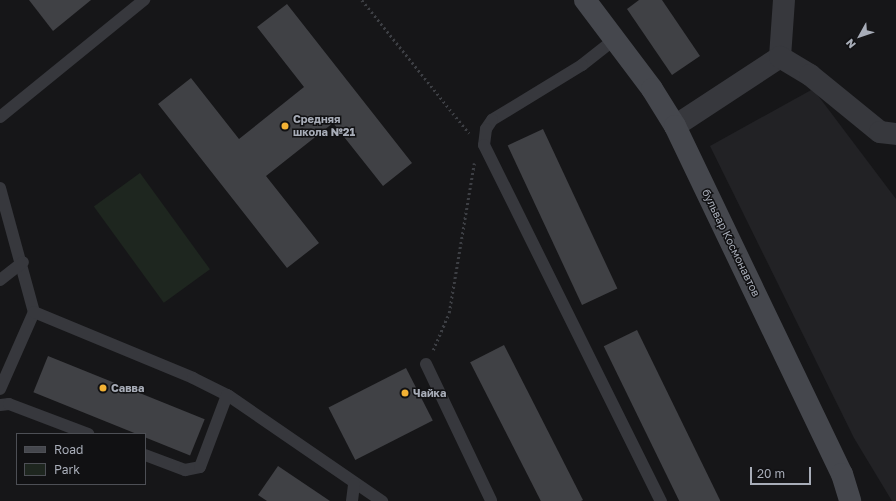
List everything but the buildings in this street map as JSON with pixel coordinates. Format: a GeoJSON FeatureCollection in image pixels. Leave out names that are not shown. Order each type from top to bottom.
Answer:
{"type":"FeatureCollection","features":[{"type":"Feature","properties":{"kind":"street","name":"бульвар Космонавтов"},"geometry":{"type":"LineString","coordinates":[[585,0],[615,39],[675,126],[842,474],[850,501]]}},
{"type":"Feature","properties":{"kind":"street"},"geometry":{"type":"LineString","coordinates":[[780,57],[784,0]]}},
{"type":"Feature","properties":{"kind":"street"},"geometry":{"type":"LineString","coordinates":[[675,126],[780,57]]}},
{"type":"Feature","properties":{"kind":"street"},"geometry":{"type":"LineString","coordinates":[[780,57],[810,75],[880,132],[896,134]]}},
{"type":"Feature","properties":{"kind":"lane"},"geometry":{"type":"LineString","coordinates":[[0,117],[144,0]]}},
{"type":"Feature","properties":{"kind":"lane"},"geometry":{"type":"LineString","coordinates":[[615,39],[582,65],[492,120],[486,128],[484,145],[661,501]]}},
{"type":"Feature","properties":{"kind":"lane"},"geometry":{"type":"LineString","coordinates":[[0,188],[23,262],[34,312],[0,389]]}},
{"type":"Feature","properties":{"kind":"lane"},"geometry":{"type":"LineString","coordinates":[[0,280],[23,262]]}},
{"type":"Feature","properties":{"kind":"lane"},"geometry":{"type":"LineString","coordinates":[[34,312],[194,378],[226,395],[257,413],[354,484],[382,501]]}},
{"type":"Feature","properties":{"kind":"lane"},"geometry":{"type":"LineString","coordinates":[[426,364],[488,501]]}},
{"type":"Feature","properties":{"kind":"lane"},"geometry":{"type":"LineString","coordinates":[[146,455],[184,470],[200,467],[226,395]]}},
{"type":"Feature","properties":{"kind":"lane"},"geometry":{"type":"LineString","coordinates":[[0,405],[9,404],[85,433]]}},
{"type":"Feature","properties":{"kind":"lane"},"geometry":{"type":"LineString","coordinates":[[352,501],[354,484]]}},
{"type":"Feature","properties":{"kind":"path"},"geometry":{"type":"LineString","coordinates":[[362,0],[467,131],[484,145],[473,165],[450,313],[426,364]]}},
{"type":"Feature","properties":{"kind":"shaded area"},"geometry":{"type":"Polygon","coordinates":[[[813,89],[896,199],[896,501],[892,501],[854,438],[710,146],[813,89]]]}},
{"type":"Feature","properties":{"kind":"green space"},"geometry":{"type":"Polygon","coordinates":[[[140,173],[210,269],[164,303],[94,207],[140,173]]]}},
{"type":"Feature","properties":{"kind":"place","name":"Средняя школа №21"},"geometry":{"type":"Point","coordinates":[285,126]}},
{"type":"Feature","properties":{"kind":"place","name":"Савва"},"geometry":{"type":"Point","coordinates":[103,388]}},
{"type":"Feature","properties":{"kind":"place","name":"Чайка"},"geometry":{"type":"Point","coordinates":[405,393]}}]}
